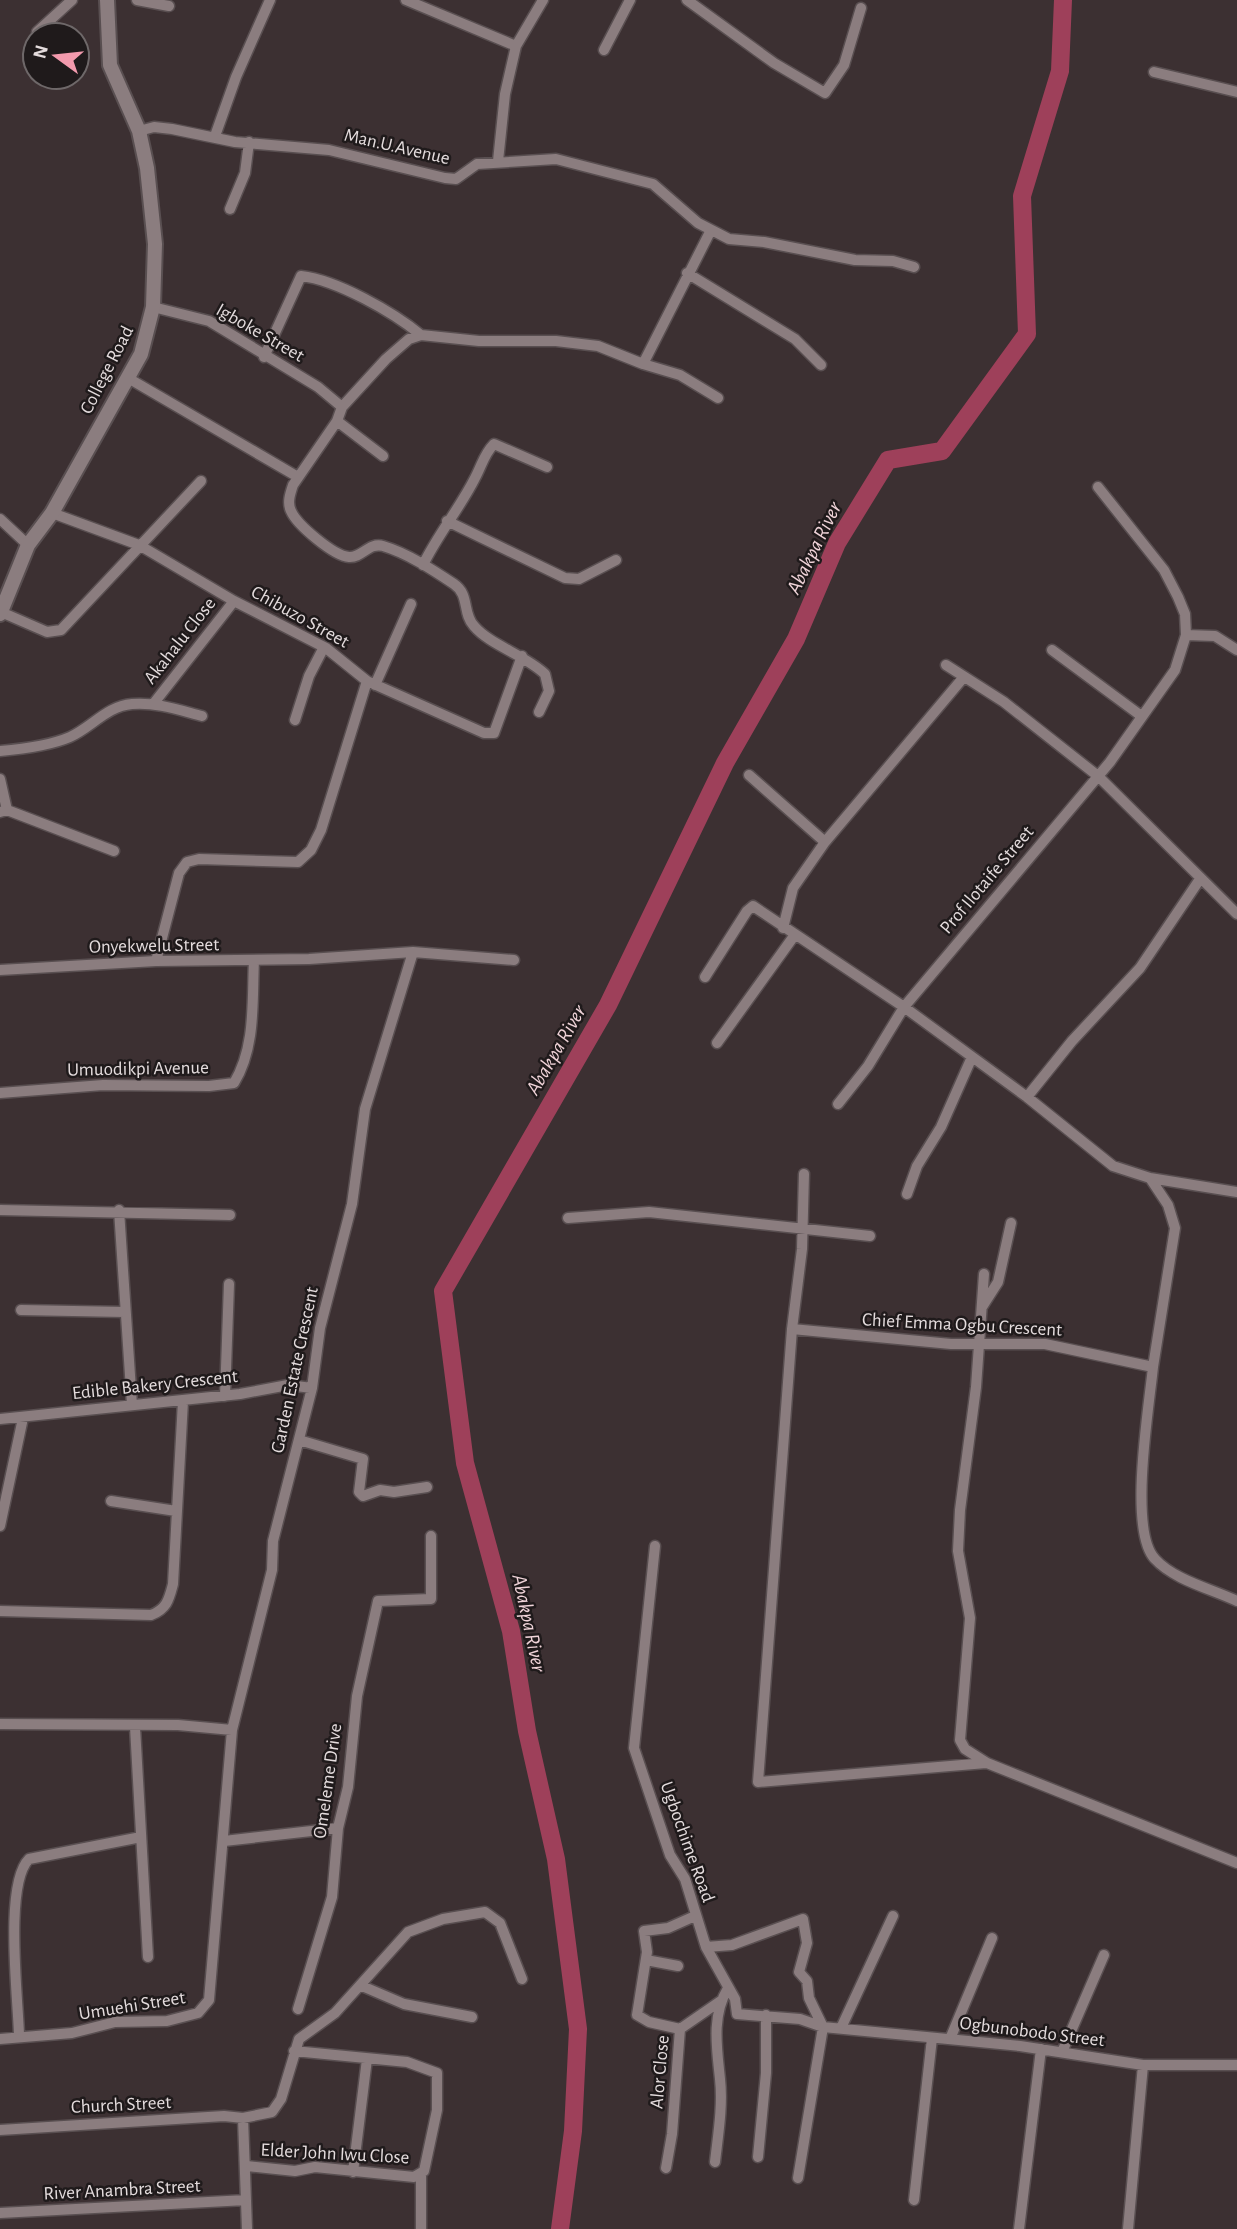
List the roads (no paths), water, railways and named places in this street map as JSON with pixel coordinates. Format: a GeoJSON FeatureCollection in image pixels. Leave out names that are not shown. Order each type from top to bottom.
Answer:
{"type":"FeatureCollection","features":[{"type":"Feature","properties":{"kind":"main road","name":"College Road"},"geometry":{"type":"LineString","coordinates":[[1,613],[28,545],[52,513],[128,378],[149,332],[153,307],[155,244],[147,168],[139,131],[110,65],[107,0]]}},
{"type":"Feature","properties":{"kind":"street"},"geometry":{"type":"LineString","coordinates":[[49,21],[72,0]]}},
{"type":"Feature","properties":{"kind":"street"},"geometry":{"type":"LineString","coordinates":[[137,0],[169,6]]}},
{"type":"Feature","properties":{"kind":"street"},"geometry":{"type":"LineString","coordinates":[[215,136],[236,77],[270,0]]}},
{"type":"Feature","properties":{"kind":"street"},"geometry":{"type":"LineString","coordinates":[[406,0],[516,46]]}},
{"type":"Feature","properties":{"kind":"street"},"geometry":{"type":"LineString","coordinates":[[498,161],[505,94],[516,46],[543,0]]}},
{"type":"Feature","properties":{"kind":"street"},"geometry":{"type":"LineString","coordinates":[[604,50],[630,0]]}},
{"type":"Feature","properties":{"kind":"street"},"geometry":{"type":"LineString","coordinates":[[687,0],[774,64],[825,93],[844,65],[861,8]]}},
{"type":"Feature","properties":{"kind":"street"},"geometry":{"type":"LineString","coordinates":[[1154,72],[1237,92]]}},
{"type":"Feature","properties":{"kind":"street","name":"Man.U.Avenue"},"geometry":{"type":"LineString","coordinates":[[139,131],[154,127],[249,142],[329,150],[445,178],[456,178],[477,164],[556,159],[636,177],[653,184],[710,232],[729,239],[764,242],[855,260],[893,261],[914,267]]}},
{"type":"Feature","properties":{"kind":"street"},"geometry":{"type":"LineString","coordinates":[[230,209],[245,173],[249,142]]}},
{"type":"Feature","properties":{"kind":"street"},"geometry":{"type":"LineString","coordinates":[[643,364],[662,332],[687,273],[710,232]]}},
{"type":"Feature","properties":{"kind":"street"},"geometry":{"type":"LineString","coordinates":[[687,273],[795,339],[821,365]]}},
{"type":"Feature","properties":{"kind":"street"},"geometry":{"type":"LineString","coordinates":[[264,357],[301,276],[314,278],[397,315],[421,335]]}},
{"type":"Feature","properties":{"kind":"street","name":"Igboke Street"},"geometry":{"type":"LineString","coordinates":[[153,307],[209,321],[264,357],[318,387],[342,407]]}},
{"type":"Feature","properties":{"kind":"street"},"geometry":{"type":"LineString","coordinates":[[539,712],[549,691],[549,681],[536,666],[474,626],[464,594],[423,565],[381,546],[372,546],[357,556],[346,557],[335,552],[300,524],[291,511],[289,496],[298,477],[337,421],[342,407],[357,394],[386,359],[409,339],[421,335],[587,345],[680,375],[718,398]]}},
{"type":"Feature","properties":{"kind":"street"},"geometry":{"type":"LineString","coordinates":[[128,378],[298,477]]}},
{"type":"Feature","properties":{"kind":"street"},"geometry":{"type":"LineString","coordinates":[[337,421],[383,456]]}},
{"type":"Feature","properties":{"kind":"street"},"geometry":{"type":"LineString","coordinates":[[423,565],[447,521],[475,479],[486,452],[494,444],[547,467]]}},
{"type":"Feature","properties":{"kind":"street"},"geometry":{"type":"LineString","coordinates":[[1,613],[47,632],[61,630],[201,481]]}},
{"type":"Feature","properties":{"kind":"street"},"geometry":{"type":"LineString","coordinates":[[1098,487],[1164,570],[1185,614],[1186,635],[1215,636],[1237,650]]}},
{"type":"Feature","properties":{"kind":"street","name":"Chibuzo Street"},"geometry":{"type":"LineString","coordinates":[[52,513],[139,545],[234,601],[324,647],[371,683],[484,733],[494,733],[522,656]]}},
{"type":"Feature","properties":{"kind":"street"},"geometry":{"type":"LineString","coordinates":[[0,519],[28,545]]}},
{"type":"Feature","properties":{"kind":"street"},"geometry":{"type":"LineString","coordinates":[[447,521],[565,578],[579,579],[616,560]]}},
{"type":"Feature","properties":{"kind":"street","name":"Akahalu Close"},"geometry":{"type":"LineString","coordinates":[[154,703],[234,601]]}},
{"type":"Feature","properties":{"kind":"street"},"geometry":{"type":"LineString","coordinates":[[156,961],[179,873],[187,862],[199,859],[298,862],[311,850],[321,830],[371,683],[411,604]]}},
{"type":"Feature","properties":{"kind":"street","name":"Prof Ilotaife Street"},"geometry":{"type":"LineString","coordinates":[[838,1104],[867,1066],[904,1007],[1098,776],[1175,670],[1186,635]]}},
{"type":"Feature","properties":{"kind":"street"},"geometry":{"type":"LineString","coordinates":[[295,720],[309,676],[324,647]]}},
{"type":"Feature","properties":{"kind":"street"},"geometry":{"type":"LineString","coordinates":[[1052,650],[1140,715]]}},
{"type":"Feature","properties":{"kind":"street"},"geometry":{"type":"LineString","coordinates":[[946,665],[1004,702],[1098,776],[1237,914]]}},
{"type":"Feature","properties":{"kind":"street"},"geometry":{"type":"LineString","coordinates":[[783,928],[786,906],[793,888],[825,842],[964,678]]}},
{"type":"Feature","properties":{"kind":"street"},"geometry":{"type":"LineString","coordinates":[[0,751],[56,742],[72,736],[114,708],[154,703],[202,716]]}},
{"type":"Feature","properties":{"kind":"street"},"geometry":{"type":"LineString","coordinates":[[749,775],[825,842]]}},
{"type":"Feature","properties":{"kind":"street"},"geometry":{"type":"LineString","coordinates":[[0,779],[3,811],[114,850]]}},
{"type":"Feature","properties":{"kind":"street"},"geometry":{"type":"LineString","coordinates":[[1027,1097],[1072,1041],[1140,968],[1200,879]]}},
{"type":"Feature","properties":{"kind":"street"},"geometry":{"type":"LineString","coordinates":[[705,977],[750,907],[904,1007],[1027,1097],[1113,1166],[1150,1178],[1237,1192]]}},
{"type":"Feature","properties":{"kind":"street"},"geometry":{"type":"LineString","coordinates":[[717,1043],[794,936]]}},
{"type":"Feature","properties":{"kind":"street","name":"Onyekwelu Street"},"geometry":{"type":"LineString","coordinates":[[0,970],[156,961],[309,959],[413,952],[514,960]]}},
{"type":"Feature","properties":{"kind":"street","name":"Garden Estate Crescent"},"geometry":{"type":"LineString","coordinates":[[224,1841],[232,1730],[272,1570],[273,1541],[313,1388],[320,1328],[352,1204],[365,1109],[413,952]]}},
{"type":"Feature","properties":{"kind":"street","name":"Umuodikpi Avenue"},"geometry":{"type":"LineString","coordinates":[[0,1093],[103,1085],[209,1086],[234,1083],[244,1066],[252,1020],[254,960]]}},
{"type":"Feature","properties":{"kind":"street"},"geometry":{"type":"LineString","coordinates":[[907,1194],[917,1166],[940,1127],[972,1057]]}},
{"type":"Feature","properties":{"kind":"street"},"geometry":{"type":"LineString","coordinates":[[804,1174],[800,1280],[792,1329],[758,1782],[986,1763]]}},
{"type":"Feature","properties":{"kind":"street"},"geometry":{"type":"LineString","coordinates":[[1150,1178],[1168,1205],[1175,1228],[1153,1367],[1142,1481],[1142,1521],[1146,1546],[1155,1559],[1168,1569],[1237,1601]]}},
{"type":"Feature","properties":{"kind":"street"},"geometry":{"type":"LineString","coordinates":[[0,1210],[119,1210],[230,1215]]}},
{"type":"Feature","properties":{"kind":"street"},"geometry":{"type":"LineString","coordinates":[[119,1210],[132,1405]]}},
{"type":"Feature","properties":{"kind":"street"},"geometry":{"type":"LineString","coordinates":[[568,1218],[649,1212],[706,1216],[870,1236]]}},
{"type":"Feature","properties":{"kind":"street"},"geometry":{"type":"LineString","coordinates":[[982,1307],[998,1282],[1011,1223]]}},
{"type":"Feature","properties":{"kind":"street"},"geometry":{"type":"LineString","coordinates":[[984,1274],[960,1510],[958,1551],[970,1618],[960,1740],[965,1749],[986,1763],[1237,1863]]}},
{"type":"Feature","properties":{"kind":"street"},"geometry":{"type":"LineString","coordinates":[[225,1396],[229,1284]]}},
{"type":"Feature","properties":{"kind":"street"},"geometry":{"type":"LineString","coordinates":[[21,1310],[125,1312]]}},
{"type":"Feature","properties":{"kind":"street","name":"Chief Emma Ogbu Crescent"},"geometry":{"type":"LineString","coordinates":[[792,1329],[979,1343],[1045,1344],[1153,1367]]}},
{"type":"Feature","properties":{"kind":"street","name":"Edible Bakery Crescent"},"geometry":{"type":"LineString","coordinates":[[0,1419],[183,1401],[288,1385],[313,1388]]}},
{"type":"Feature","properties":{"kind":"street"},"geometry":{"type":"LineString","coordinates":[[0,1611],[152,1615],[161,1611],[169,1601],[173,1584],[183,1401]]}},
{"type":"Feature","properties":{"kind":"street"},"geometry":{"type":"LineString","coordinates":[[0,1526],[23,1418]]}},
{"type":"Feature","properties":{"kind":"street"},"geometry":{"type":"LineString","coordinates":[[299,1440],[363,1459],[359,1492],[363,1496],[380,1490],[394,1492],[427,1487]]}},
{"type":"Feature","properties":{"kind":"street"},"geometry":{"type":"LineString","coordinates":[[111,1501],[176,1511]]}},
{"type":"Feature","properties":{"kind":"street","name":"Omeleme Drive"},"geometry":{"type":"LineString","coordinates":[[298,2009],[332,1897],[338,1828],[348,1787],[357,1696],[379,1601],[431,1599],[431,1536]]}},
{"type":"Feature","properties":{"kind":"street","name":"Ugbochime Road"},"geometry":{"type":"LineString","coordinates":[[655,1546],[634,1748],[670,1855],[685,1879],[706,1947],[735,1998],[737,2014],[800,2019],[823,2027]]}},
{"type":"Feature","properties":{"kind":"street"},"geometry":{"type":"LineString","coordinates":[[0,1724],[135,1727],[178,1725],[232,1730]]}},
{"type":"Feature","properties":{"kind":"street"},"geometry":{"type":"LineString","coordinates":[[135,1727],[148,1957]]}},
{"type":"Feature","properties":{"kind":"street"},"geometry":{"type":"LineString","coordinates":[[224,1841],[338,1828]]}},
{"type":"Feature","properties":{"kind":"street"},"geometry":{"type":"LineString","coordinates":[[19,2035],[15,1914],[20,1867],[29,1859],[141,1837]]}},
{"type":"Feature","properties":{"kind":"street","name":"Umuehi Street"},"geometry":{"type":"LineString","coordinates":[[0,2039],[19,2035],[79,2032],[115,2022],[167,2021],[198,2013],[205,2008],[211,1989],[217,1890],[224,1841]]}},
{"type":"Feature","properties":{"kind":"street"},"geometry":{"type":"LineString","coordinates":[[294,2051],[302,2036],[335,2013],[408,1932],[443,1919],[485,1912],[500,1923],[523,1979]]}},
{"type":"Feature","properties":{"kind":"street"},"geometry":{"type":"LineString","coordinates":[[680,2029],[639,2018],[635,2011],[646,1959],[645,1931],[668,1928],[695,1916]]}},
{"type":"Feature","properties":{"kind":"street"},"geometry":{"type":"LineString","coordinates":[[841,2028],[893,1916]]}},
{"type":"Feature","properties":{"kind":"street"},"geometry":{"type":"LineString","coordinates":[[706,1947],[732,1945],[803,1919],[807,1943],[799,1972],[807,1981],[809,1998],[823,2027],[798,2178]]}},
{"type":"Feature","properties":{"kind":"street"},"geometry":{"type":"LineString","coordinates":[[950,2039],[992,1938]]}},
{"type":"Feature","properties":{"kind":"street"},"geometry":{"type":"LineString","coordinates":[[1062,2052],[1104,1955]]}},
{"type":"Feature","properties":{"kind":"street"},"geometry":{"type":"LineString","coordinates":[[646,1959],[678,1966]]}},
{"type":"Feature","properties":{"kind":"street"},"geometry":{"type":"LineString","coordinates":[[362,1986],[404,2004],[472,2017]]}},
{"type":"Feature","properties":{"kind":"street"},"geometry":{"type":"LineString","coordinates":[[715,2162],[720,2078],[715,2052],[722,2000],[728,1988]]}},
{"type":"Feature","properties":{"kind":"street","name":"Alor Close"},"geometry":{"type":"LineString","coordinates":[[666,2168],[672,2133],[680,2029],[722,2000]]}},
{"type":"Feature","properties":{"kind":"street"},"geometry":{"type":"LineString","coordinates":[[758,2157],[766,2073],[766,2015]]}},
{"type":"Feature","properties":{"kind":"street","name":"Ogbunobodo Street"},"geometry":{"type":"LineString","coordinates":[[823,2027],[1041,2049],[1143,2065],[1237,2065]]}},
{"type":"Feature","properties":{"kind":"street"},"geometry":{"type":"LineString","coordinates":[[914,2200],[932,2038]]}},
{"type":"Feature","properties":{"kind":"street"},"geometry":{"type":"LineString","coordinates":[[1019,2229],[1041,2049]]}},
{"type":"Feature","properties":{"kind":"street","name":"Elder John Iwu Close"},"geometry":{"type":"LineString","coordinates":[[247,2166],[295,2171],[315,2167],[421,2176],[433,2136],[437,2073],[418,2064],[294,2051]]}},
{"type":"Feature","properties":{"kind":"street","name":"Church Street"},"geometry":{"type":"LineString","coordinates":[[0,2130],[223,2116],[243,2118],[267,2114],[277,2108],[294,2051]]}},
{"type":"Feature","properties":{"kind":"street"},"geometry":{"type":"LineString","coordinates":[[353,2172],[367,2059]]}},
{"type":"Feature","properties":{"kind":"street"},"geometry":{"type":"LineString","coordinates":[[1128,2229],[1143,2065]]}},
{"type":"Feature","properties":{"kind":"street"},"geometry":{"type":"LineString","coordinates":[[243,2118],[247,2166],[247,2229]]}},
{"type":"Feature","properties":{"kind":"street"},"geometry":{"type":"LineString","coordinates":[[421,2176],[421,2229]]}},
{"type":"Feature","properties":{"kind":"street","name":"River Anambra Street"},"geometry":{"type":"LineString","coordinates":[[0,2213],[246,2200]]}},
{"type":"Feature","properties":{"kind":"waterway","name":"Abakpa River"},"geometry":{"type":"LineString","coordinates":[[560,2229],[573,2131],[578,2029],[556,1859],[527,1731],[511,1631],[465,1463],[443,1291],[608,1005],[725,763],[796,639],[837,543],[888,460],[942,451],[1027,334],[1022,196],[1060,71],[1063,0]]}}]}
